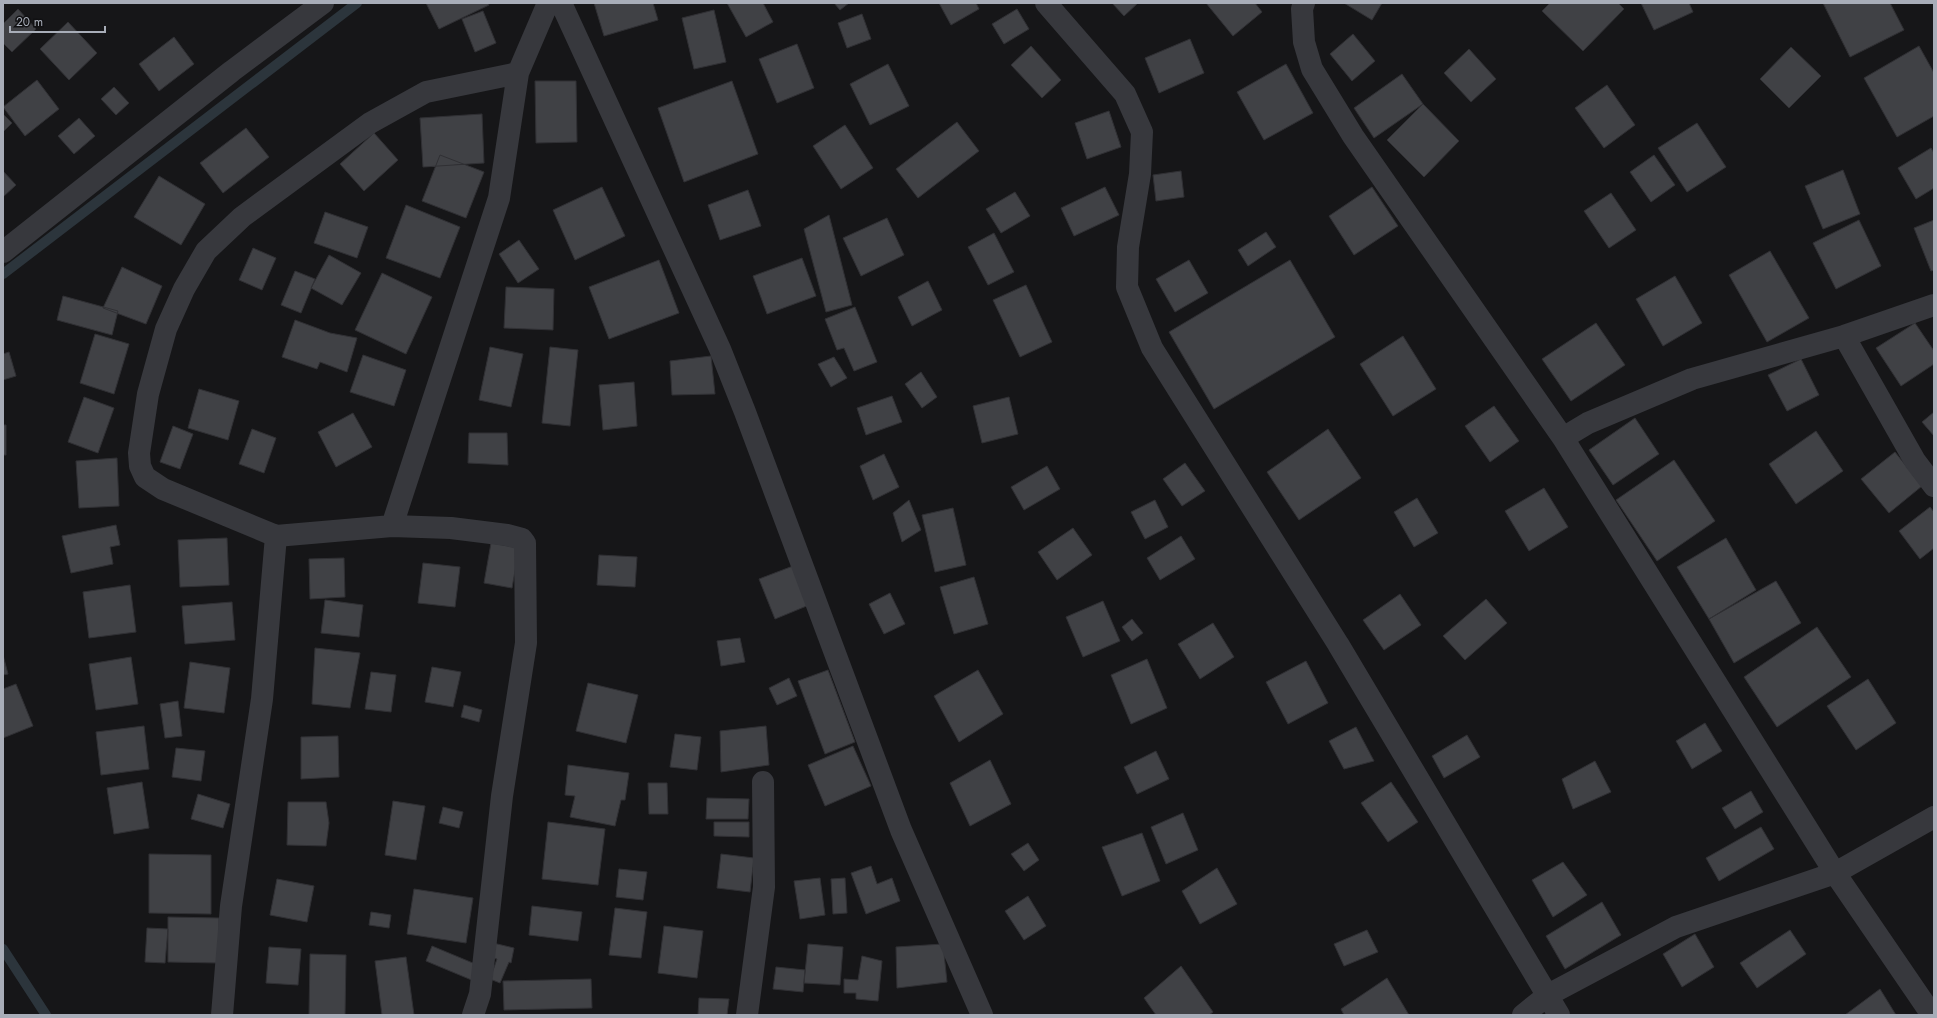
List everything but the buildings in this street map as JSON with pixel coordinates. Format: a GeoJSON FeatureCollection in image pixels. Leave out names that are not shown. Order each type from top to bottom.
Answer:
{"type":"FeatureCollection","features":[{"type":"Feature","properties":{"kind":"street"},"geometry":{"type":"LineString","coordinates":[[3,252],[226,76],[323,3]]}},
{"type":"Feature","properties":{"kind":"street"},"geometry":{"type":"LineString","coordinates":[[392,526],[499,198],[518,73],[548,3]]}},
{"type":"Feature","properties":{"kind":"street"},"geometry":{"type":"LineString","coordinates":[[561,3],[720,349],[748,419],[901,830],[982,1015]]}},
{"type":"Feature","properties":{"kind":"street"},"geometry":{"type":"LineString","coordinates":[[1046,3],[1125,94],[1142,132],[1140,174],[1128,247],[1128,287],[1152,348],[1338,644],[1548,994],[1559,1015]]}},
{"type":"Feature","properties":{"kind":"street"},"geometry":{"type":"LineString","coordinates":[[1304,3],[1302,9],[1304,42],[1312,69],[1353,136],[1563,438],[1835,873],[1932,1015]]}},
{"type":"Feature","properties":{"kind":"street"},"geometry":{"type":"LineString","coordinates":[[473,1015],[480,994],[502,796],[526,643],[525,543],[517,536],[452,528],[392,526],[276,536],[163,489],[145,477],[140,466],[139,453],[148,394],[166,329],[184,289],[206,251],[242,218],[370,123],[426,92],[518,73]]}},
{"type":"Feature","properties":{"kind":"street"},"geometry":{"type":"LineString","coordinates":[[1563,438],[1588,423],[1692,379],[1844,336],[1934,305]]}},
{"type":"Feature","properties":{"kind":"street"},"geometry":{"type":"LineString","coordinates":[[1844,336],[1915,461],[1934,486]]}},
{"type":"Feature","properties":{"kind":"street"},"geometry":{"type":"LineString","coordinates":[[222,1015],[231,906],[262,699],[276,536]]}},
{"type":"Feature","properties":{"kind":"street"},"geometry":{"type":"LineString","coordinates":[[747,1015],[764,888],[763,782]]}},
{"type":"Feature","properties":{"kind":"street"},"geometry":{"type":"LineString","coordinates":[[1523,1015],[1548,994],[1676,927],[1835,873],[1934,817]]}},
{"type":"Feature","properties":{"kind":"waterway"},"geometry":{"type":"LineString","coordinates":[[3,274],[357,3]]}},
{"type":"Feature","properties":{"kind":"waterway"},"geometry":{"type":"LineString","coordinates":[[3,949],[46,1015]]}}]}
